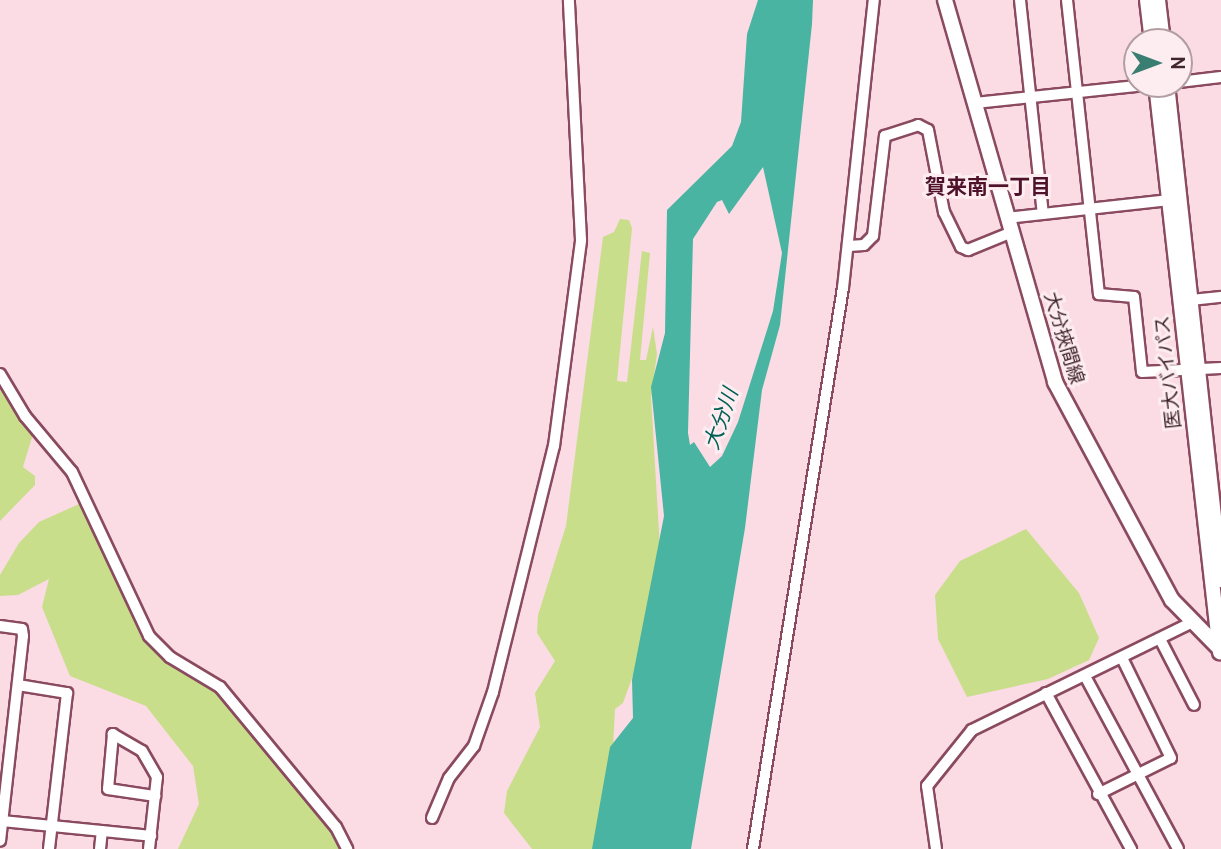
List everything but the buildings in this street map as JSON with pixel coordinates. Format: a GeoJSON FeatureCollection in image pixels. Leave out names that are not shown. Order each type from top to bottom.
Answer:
{"type":"FeatureCollection","features":[{"type":"Feature","properties":{"kind":"main road","name":"大分挾間線"},"geometry":{"type":"LineString","coordinates":[[944,0],[1060,394],[1166,590],[1190,623],[1221,652]]}},
{"type":"Feature","properties":{"kind":"main road"},"geometry":{"type":"LineString","coordinates":[[1147,0],[1150,28]]}},
{"type":"Feature","properties":{"kind":"main road"},"geometry":{"type":"LineString","coordinates":[[1158,0],[1161,28]]}},
{"type":"Feature","properties":{"kind":"main road","name":"医大バイパス"},"geometry":{"type":"LineString","coordinates":[[1157,98],[1168,200],[1221,580]]}},
{"type":"Feature","properties":{"kind":"main road","name":"医大バイパス"},"geometry":{"type":"LineString","coordinates":[[1169,98],[1191,300],[1193,371]]}},
{"type":"Feature","properties":{"kind":"main road","name":"医大バイパス"},"geometry":{"type":"LineString","coordinates":[[1215,548],[1221,652]]}},
{"type":"Feature","properties":{"kind":"street"},"geometry":{"type":"LineString","coordinates":[[432,818],[449,778],[474,746],[492,692],[554,446],[581,240],[569,0]]}},
{"type":"Feature","properties":{"kind":"street"},"geometry":{"type":"LineString","coordinates":[[752,849],[849,246],[874,0]]}},
{"type":"Feature","properties":{"kind":"street"},"geometry":{"type":"LineString","coordinates":[[1020,0],[1043,214]]}},
{"type":"Feature","properties":{"kind":"street"},"geometry":{"type":"LineString","coordinates":[[1067,0],[1099,294],[1134,297],[1139,369],[1149,375],[1221,368]]}},
{"type":"Feature","properties":{"kind":"street"},"geometry":{"type":"LineString","coordinates":[[1193,80],[1221,77]]}},
{"type":"Feature","properties":{"kind":"street"},"geometry":{"type":"LineString","coordinates":[[975,103],[1123,87]]}},
{"type":"Feature","properties":{"kind":"street"},"geometry":{"type":"LineString","coordinates":[[849,246],[864,245],[873,236],[885,136],[918,125],[928,130],[944,212],[961,247],[968,250],[1010,225],[1043,214],[1168,200]]}},
{"type":"Feature","properties":{"kind":"street"},"geometry":{"type":"LineString","coordinates":[[1191,300],[1221,297]]}},
{"type":"Feature","properties":{"kind":"street"},"geometry":{"type":"LineString","coordinates":[[0,374],[25,416],[72,472],[149,636],[170,657],[220,687],[335,827],[346,849]]}},
{"type":"Feature","properties":{"kind":"street"},"geometry":{"type":"LineString","coordinates":[[936,849],[926,791],[932,776],[972,730],[1190,623]]}},
{"type":"Feature","properties":{"kind":"street"},"geometry":{"type":"LineString","coordinates":[[0,626],[22,629],[18,685],[4,761],[0,841]]}},
{"type":"Feature","properties":{"kind":"street"},"geometry":{"type":"LineString","coordinates":[[1160,639],[1194,705]]}},
{"type":"Feature","properties":{"kind":"street"},"geometry":{"type":"LineString","coordinates":[[1098,794],[1172,755],[1122,658]]}},
{"type":"Feature","properties":{"kind":"street"},"geometry":{"type":"LineString","coordinates":[[1085,676],[1178,849]]}},
{"type":"Feature","properties":{"kind":"street"},"geometry":{"type":"LineString","coordinates":[[18,685],[67,693],[50,849]]}},
{"type":"Feature","properties":{"kind":"street"},"geometry":{"type":"LineString","coordinates":[[1046,693],[1098,794],[1131,849]]}},
{"type":"Feature","properties":{"kind":"street"},"geometry":{"type":"LineString","coordinates":[[149,849],[151,836],[157,777],[142,751],[113,734],[108,789],[155,796]]}},
{"type":"Feature","properties":{"kind":"street"},"geometry":{"type":"LineString","coordinates":[[2,821],[151,836]]}},
{"type":"Feature","properties":{"kind":"street"},"geometry":{"type":"LineString","coordinates":[[100,849],[102,831]]}},
{"type":"Feature","properties":{"kind":"shaded area"},"geometry":{"type":"Polygon","coordinates":[[[758,0],[813,0],[780,325],[762,390],[745,528],[691,849],[592,849],[610,747],[633,718],[632,680],[664,516],[651,387],[665,333],[667,210],[732,146],[741,122],[747,34],[758,0]],[[763,167],[729,214],[722,200],[717,202],[693,239],[688,433],[690,445],[694,442],[710,467],[722,456],[738,422],[773,311],[782,253],[763,167]]]}},
{"type":"Feature","properties":{"kind":"shaded area"},"geometry":{"type":"Polygon","coordinates":[[[620,219],[629,220],[632,228],[617,381],[627,382],[642,251],[650,253],[640,360],[646,360],[653,327],[657,354],[651,397],[660,549],[639,659],[623,703],[615,709],[612,766],[593,849],[532,849],[504,813],[507,791],[540,727],[535,693],[555,661],[537,633],[538,615],[566,526],[603,237],[614,232],[620,219]]]}},
{"type":"Feature","properties":{"kind":"shaded area"},"geometry":{"type":"Polygon","coordinates":[[[0,386],[33,434],[23,467],[35,476],[35,485],[0,521],[0,386]]]}},
{"type":"Feature","properties":{"kind":"shaded area"},"geometry":{"type":"Polygon","coordinates":[[[79,504],[149,645],[165,662],[219,693],[319,810],[340,849],[178,849],[199,804],[193,766],[146,706],[70,676],[42,607],[49,579],[18,595],[0,596],[0,575],[19,543],[39,522],[79,504]]]}},
{"type":"Feature","properties":{"kind":"shaded area"},"geometry":{"type":"Polygon","coordinates":[[[1026,529],[1079,593],[1099,638],[1089,660],[1048,679],[967,697],[938,639],[935,595],[960,561],[1026,529]]]}},
{"type":"Feature","properties":{"kind":"district","name":"賀来南一丁目"},"geometry":{"type":"Point","coordinates":[988,187]}},
{"type":"Feature","properties":{"kind":"water label","name":"大分川"},"geometry":{"type":"Point","coordinates":[721,419]}}]}
